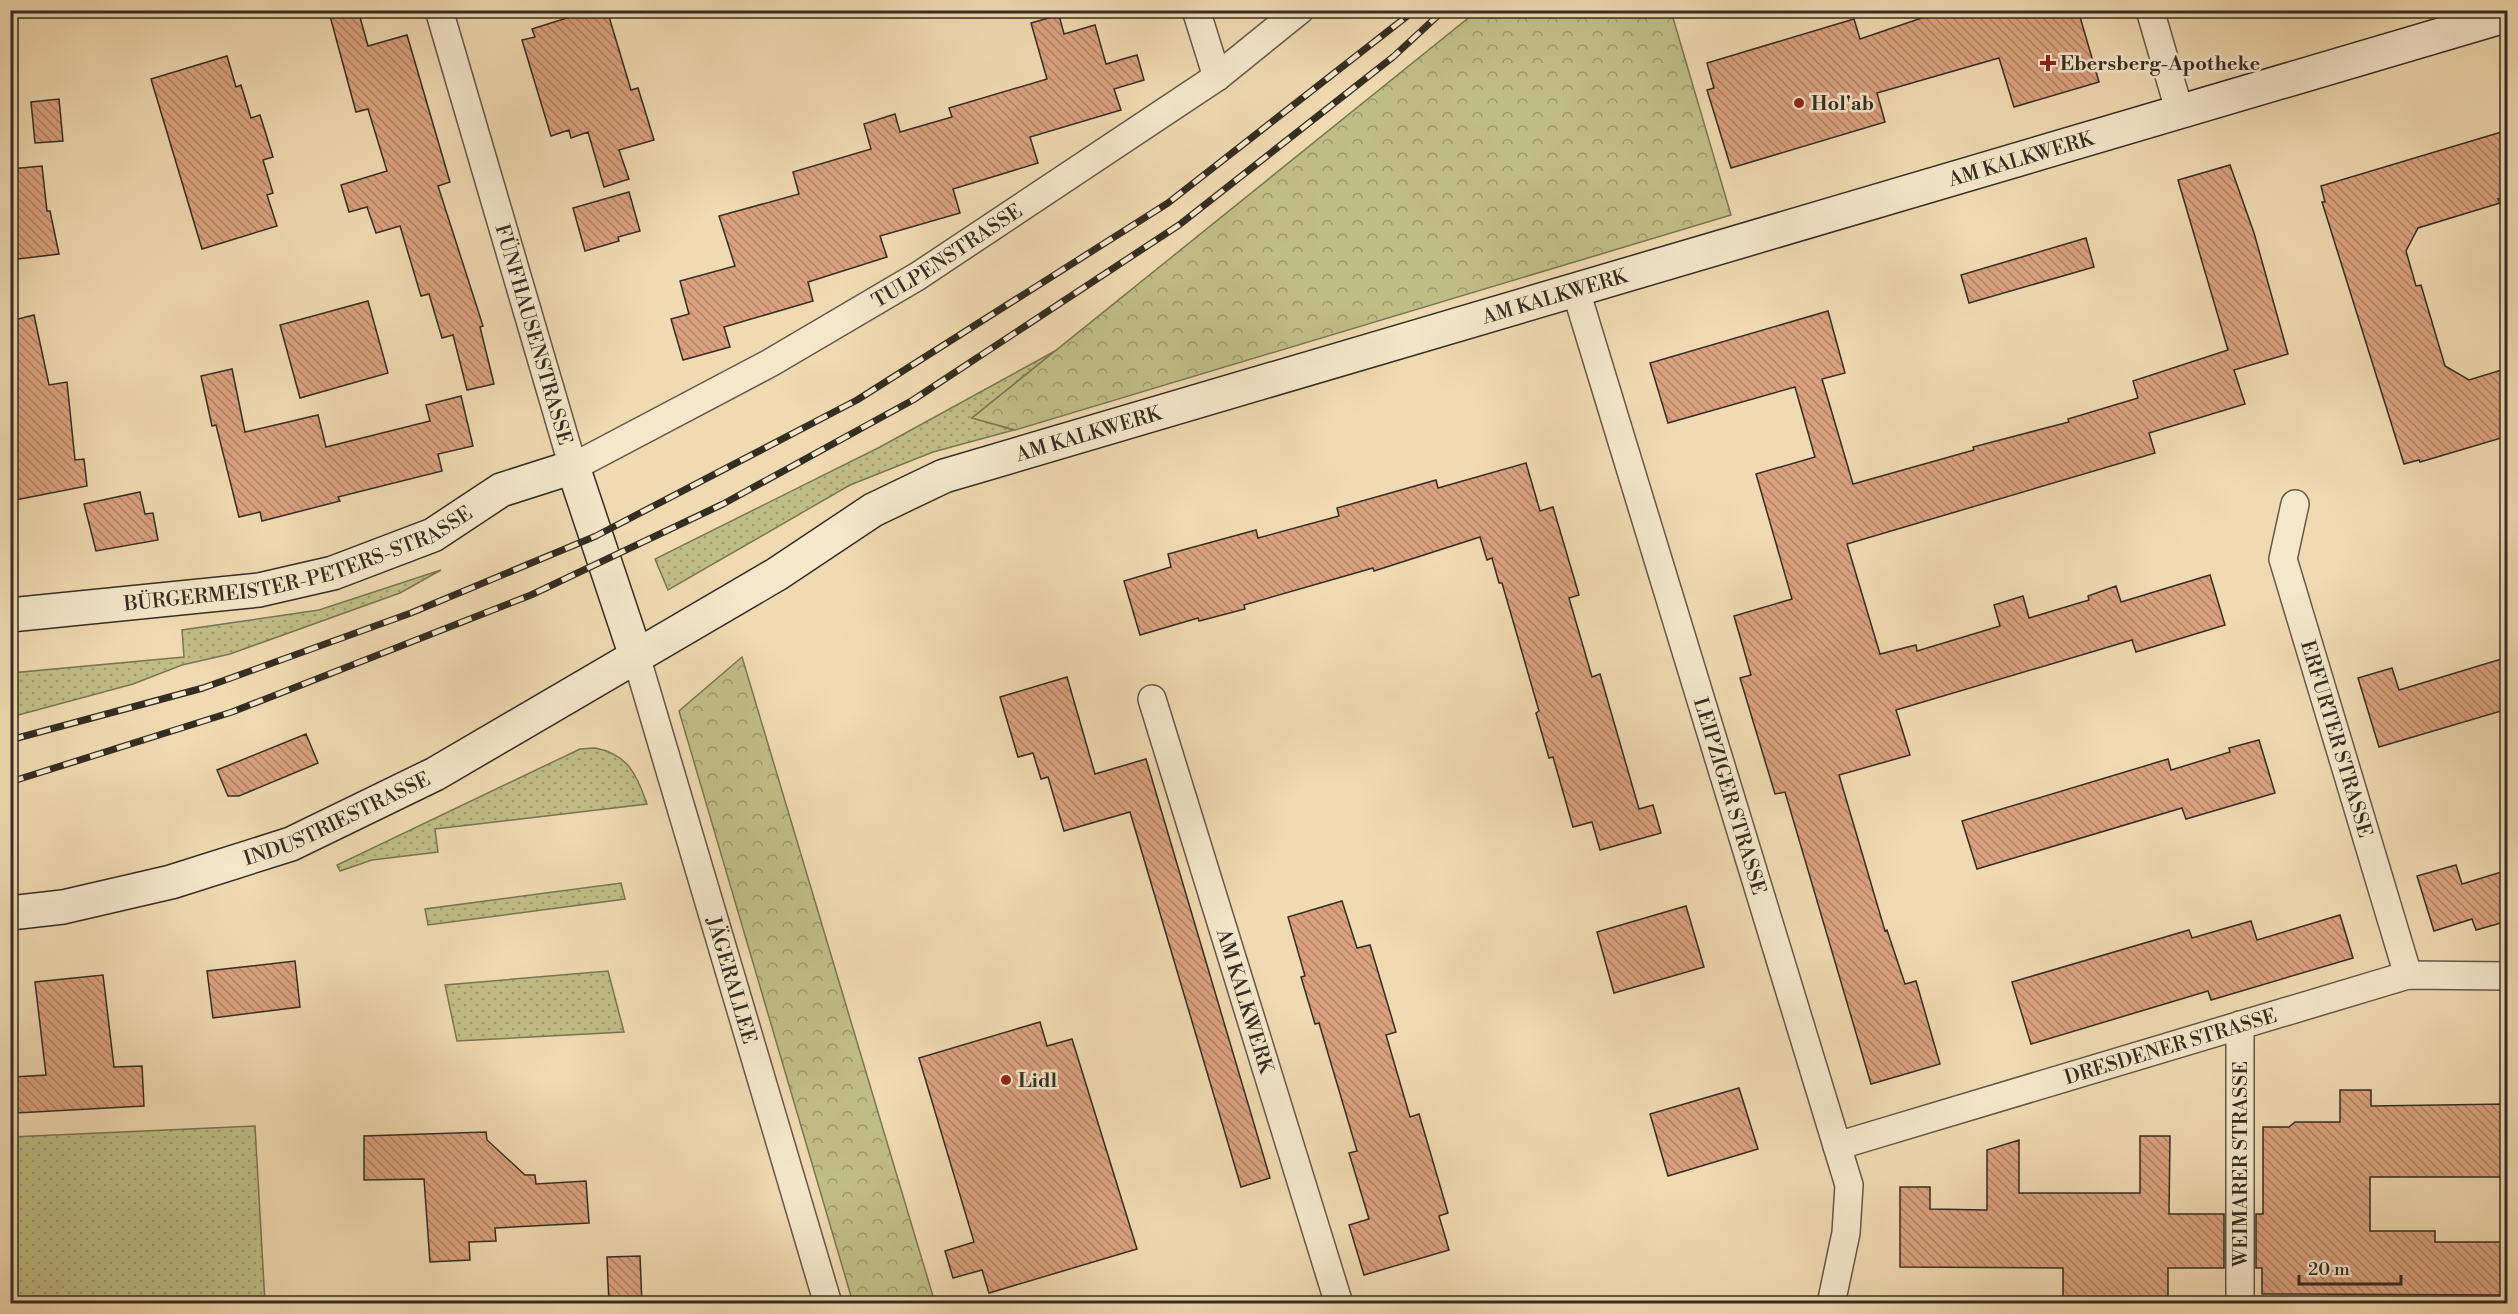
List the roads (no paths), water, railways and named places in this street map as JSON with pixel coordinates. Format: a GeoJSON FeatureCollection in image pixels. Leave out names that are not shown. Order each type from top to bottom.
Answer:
{"type":"FeatureCollection","features":[{"type":"Feature","properties":{"kind":"street","name":"FÜNFHAUSENSTRASSE"},"geometry":{"type":"LineString","coordinates":[[439,10],[573,467],[636,656]]}},
{"type":"Feature","properties":{"kind":"street"},"geometry":{"type":"LineString","coordinates":[[1196,10],[1216,77]]}},
{"type":"Feature","properties":{"kind":"street","name":"TULPENSTRASSE"},"geometry":{"type":"LineString","coordinates":[[573,467],[770,363],[918,276],[1216,77],[1300,10]]}},
{"type":"Feature","properties":{"kind":"street"},"geometry":{"type":"LineString","coordinates":[[2150,10],[2180,113]]}},
{"type":"Feature","properties":{"kind":"street","name":"AM KALKWERK"},"geometry":{"type":"LineString","coordinates":[[636,656],[777,574],[873,510],[944,476],[2508,15]]}},
{"type":"Feature","properties":{"kind":"street","name":"LEIPZIGER STRASSE"},"geometry":{"type":"LineString","coordinates":[[1575,291],[1849,1185],[1846,1233],[1831,1304]]}},
{"type":"Feature","properties":{"kind":"street","name":"BÜRGERMEISTER-PETERS-STRASSE"},"geometry":{"type":"LineString","coordinates":[[10,615],[259,590],[333,573],[433,535],[501,490],[573,467]]}},
{"type":"Feature","properties":{"kind":"street","name":"ERFURTER STRASSE"},"geometry":{"type":"LineString","coordinates":[[2295,504],[2283,560],[2408,975]]}},
{"type":"Feature","properties":{"kind":"street","name":"INDUSTRIESTRASSE"},"geometry":{"type":"LineString","coordinates":[[10,913],[63,907],[171,882],[291,844],[435,774],[636,656]]}},
{"type":"Feature","properties":{"kind":"street","name":"JÄGERALLEE"},"geometry":{"type":"LineString","coordinates":[[636,656],[828,1304]]}},
{"type":"Feature","properties":{"kind":"street","name":"AM KALKWERK"},"geometry":{"type":"LineString","coordinates":[[1152,699],[1339,1304]]}},
{"type":"Feature","properties":{"kind":"street","name":"DRESDENER STRASSE"},"geometry":{"type":"LineString","coordinates":[[1837,1146],[2408,975],[2508,976]]}},
{"type":"Feature","properties":{"kind":"street","name":"WEIMARER STRASSE"},"geometry":{"type":"LineString","coordinates":[[2240,1025],[2240,1304]]}},
{"type":"Feature","properties":{"kind":"railway"},"geometry":{"type":"LineString","coordinates":[[10,740],[203,688],[411,613],[596,536],[857,400],[1168,203],[1415,10]]}},
{"type":"Feature","properties":{"kind":"railway"},"geometry":{"type":"LineString","coordinates":[[10,782],[232,712],[531,595],[723,504],[913,400],[1179,225],[1393,57],[1444,10]]}},
{"type":"Feature","properties":{"kind":"place","name":"Ebersberg-Apotheke"},"geometry":{"type":"Point","coordinates":[2048,63]}},
{"type":"Feature","properties":{"kind":"place","name":"Hol'ab"},"geometry":{"type":"Point","coordinates":[1799,103]}},
{"type":"Feature","properties":{"kind":"place","name":"Lidl"},"geometry":{"type":"Point","coordinates":[1006,1080]}}]}
